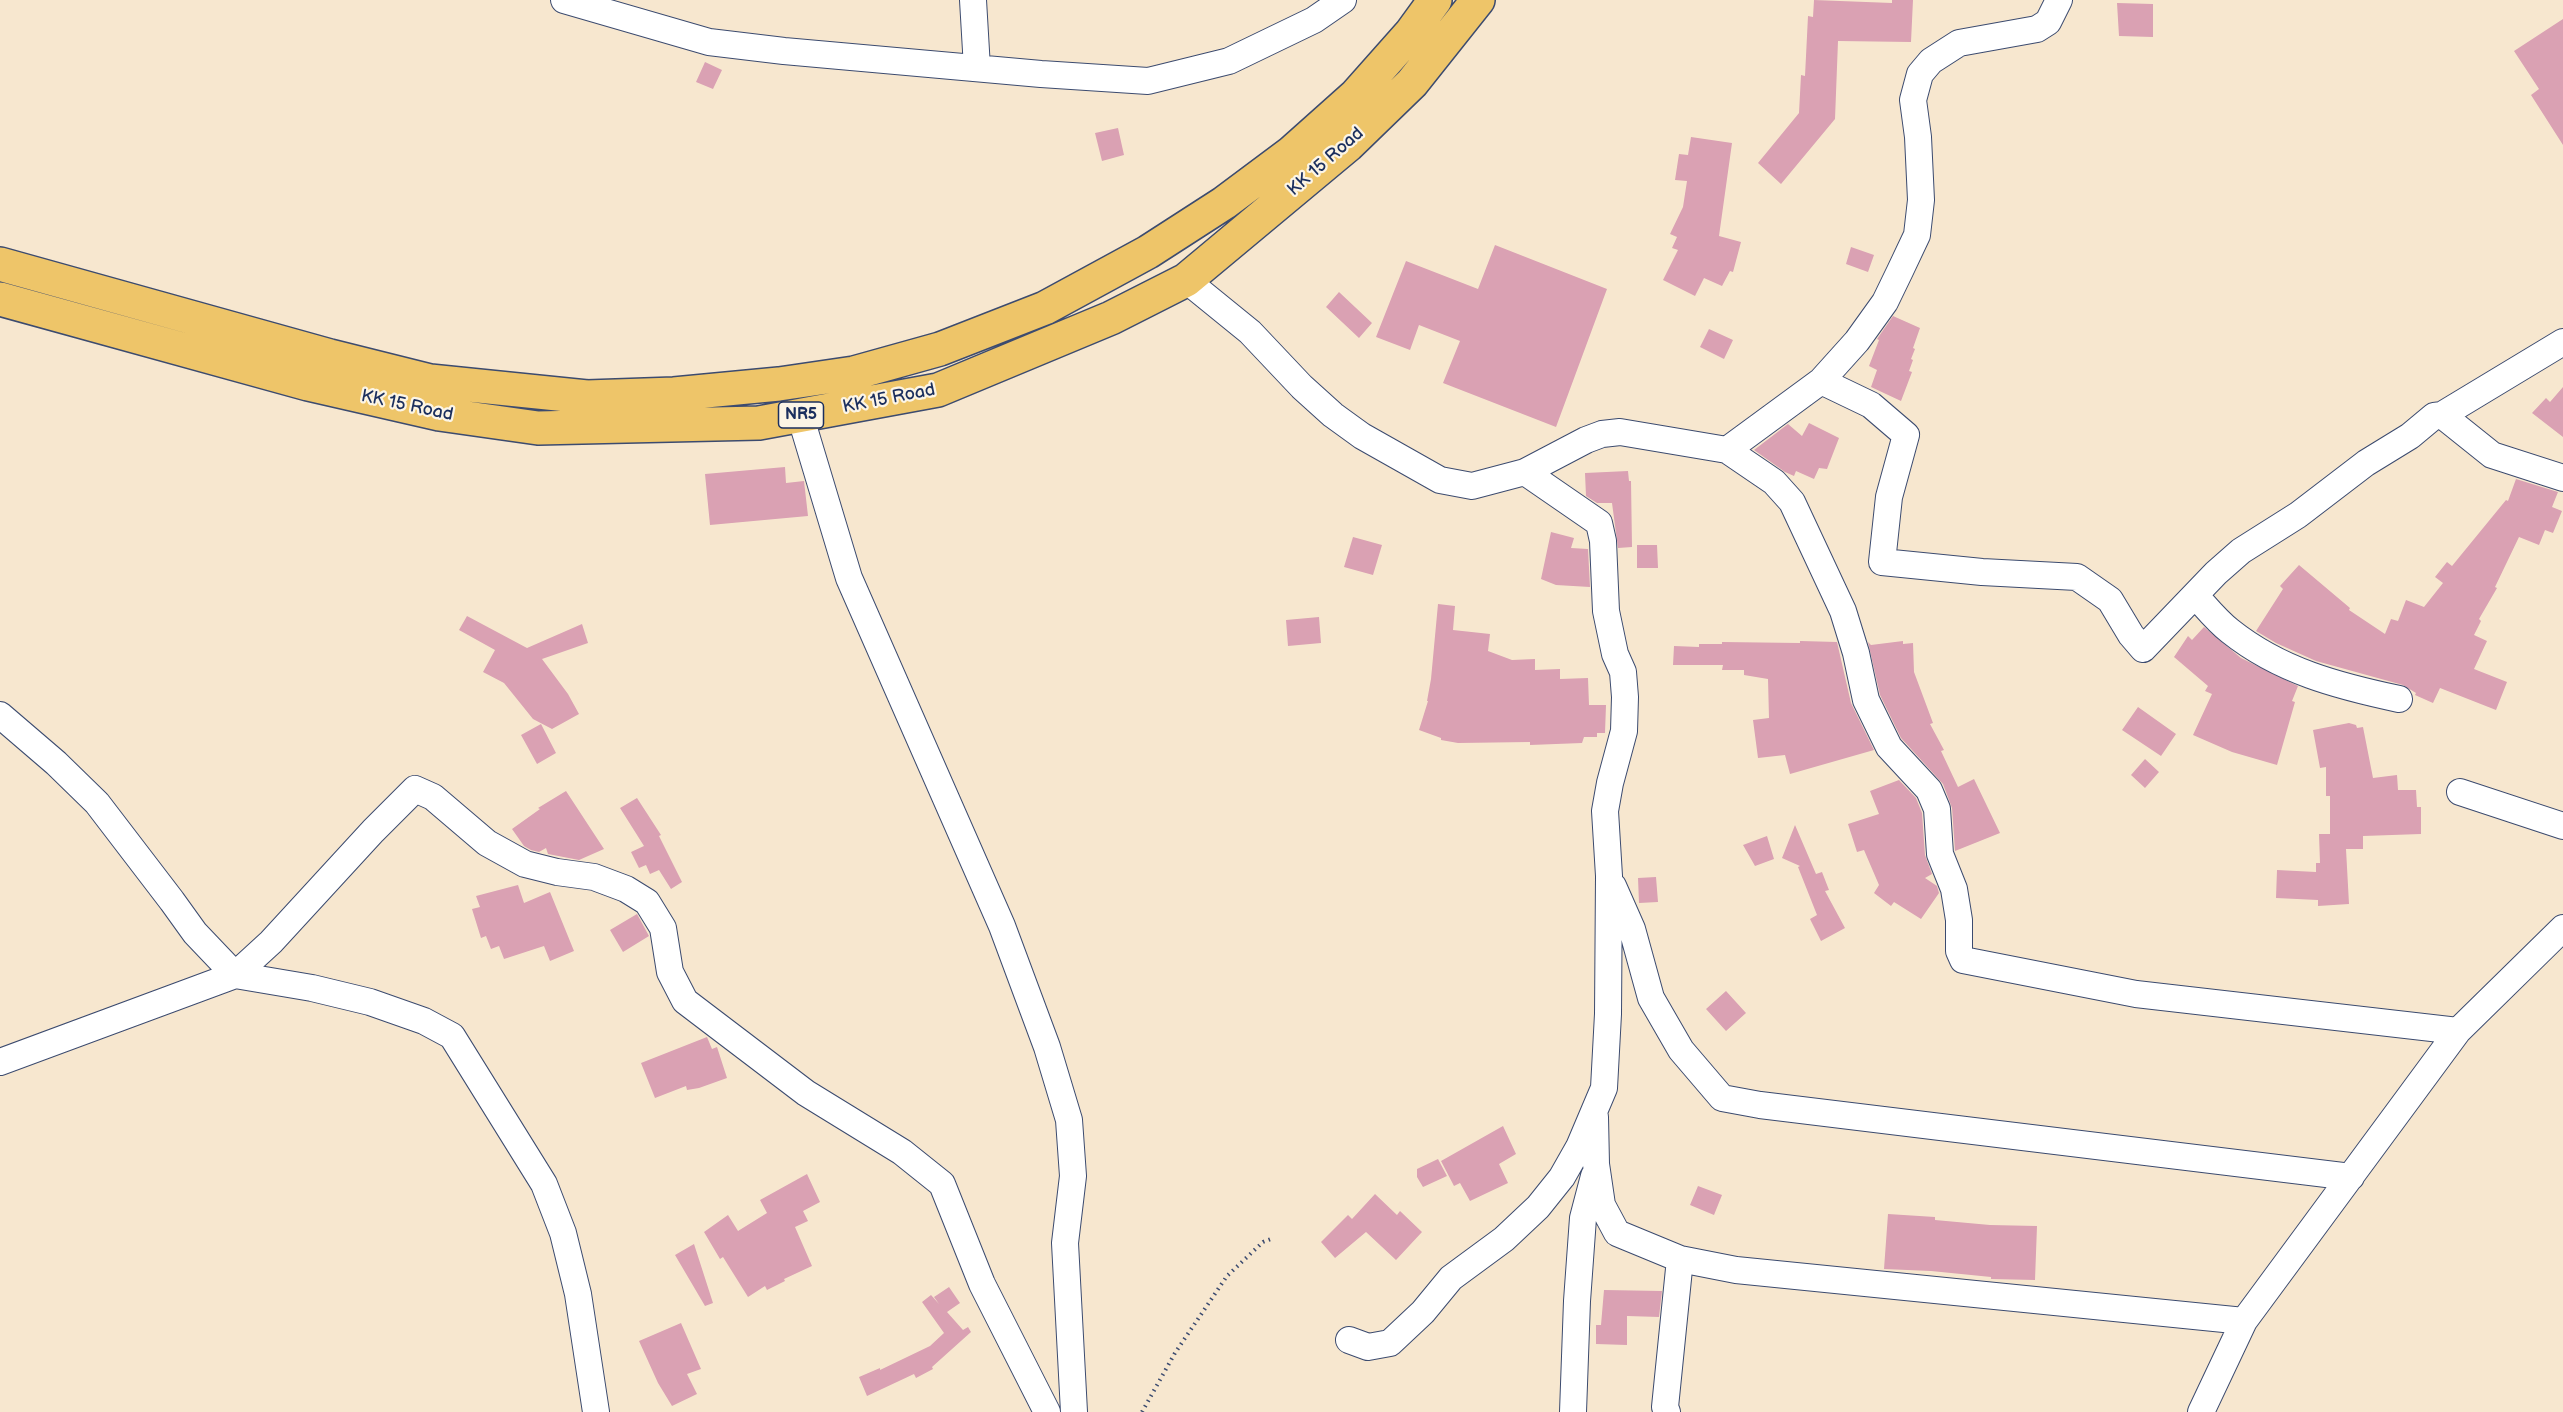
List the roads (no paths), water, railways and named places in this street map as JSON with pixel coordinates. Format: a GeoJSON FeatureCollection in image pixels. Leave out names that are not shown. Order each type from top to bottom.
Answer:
{"type":"FeatureCollection","features":[{"type":"Feature","properties":{"kind":"highway","name":"KK 15 Road"},"geometry":{"type":"LineString","coordinates":[[0,264],[330,356],[430,381],[587,397],[674,394],[779,384],[854,373],[940,350],[1045,308],[1167,240],[1224,203],[1299,146],[1356,95],[1411,33],[1435,0]]}},
{"type":"Feature","properties":{"kind":"highway","name":"KK 15 Road"},"geometry":{"type":"LineString","coordinates":[[0,299],[308,384],[439,414],[538,428],[759,423],[939,390],[1111,318],[1186,280],[1356,137],[1412,83],[1478,0]]}},
{"type":"Feature","properties":{"kind":"street"},"geometry":{"type":"LineString","coordinates":[[564,0],[709,42],[784,51],[1148,81],[1229,61],[1288,33],[1343,0]]}},
{"type":"Feature","properties":{"kind":"street"},"geometry":{"type":"LineString","coordinates":[[973,0],[977,68]]}},
{"type":"Feature","properties":{"kind":"street"},"geometry":{"type":"LineString","coordinates":[[1727,450],[1821,381],[1857,341],[1885,302],[1917,235],[1921,200],[1918,137],[1913,100],[1920,74],[1931,61],[1959,43],[2037,28],[2048,22],[2059,0]]}},
{"type":"Feature","properties":{"kind":"street"},"geometry":{"type":"LineString","coordinates":[[1186,280],[1250,332],[1302,387],[1333,415],[1362,436],[1440,480],[1472,486],[1525,472],[1586,440],[1602,434],[1620,432],[1727,450],[1774,482],[1792,502],[1843,611],[1856,653],[1866,700],[1889,747],[1929,790],[1937,809],[1940,854],[1954,889],[1959,920],[1959,951],[1963,960],[2136,994],[2458,1031]]}},
{"type":"Feature","properties":{"kind":"street"},"geometry":{"type":"LineString","coordinates":[[1821,381],[1871,405],[1906,435],[1889,497],[1882,562],[1982,572],[2077,577],[2110,600],[2143,649],[2241,551],[2298,516],[2366,463],[2410,436],[2434,416],[2442,415],[2563,342]]}},
{"type":"Feature","properties":{"kind":"street"},"geometry":{"type":"LineString","coordinates":[[2442,415],[2492,455],[2563,478]]}},
{"type":"Feature","properties":{"kind":"street"},"geometry":{"type":"LineString","coordinates":[[800,416],[849,578],[1002,926],[1047,1047],[1069,1120],[1073,1176],[1065,1243],[1074,1412]]}},
{"type":"Feature","properties":{"kind":"street"},"geometry":{"type":"LineString","coordinates":[[1349,1340],[1368,1347],[1390,1343],[1423,1312],[1451,1278],[1504,1239],[1538,1207],[1562,1177],[1579,1147],[1604,1088],[1609,876],[1605,811],[1624,731],[1623,672],[1615,654],[1606,611],[1603,541],[1599,523],[1525,472]]}},
{"type":"Feature","properties":{"kind":"street"},"geometry":{"type":"LineString","coordinates":[[2195,595],[2229,631],[2270,658],[2341,687],[2399,699]]}},
{"type":"Feature","properties":{"kind":"street"},"geometry":{"type":"LineString","coordinates":[[0,715],[56,763],[97,803],[195,933],[235,975],[312,988],[370,1002],[424,1021],[452,1036],[544,1184],[563,1233],[578,1294],[596,1412]]}},
{"type":"Feature","properties":{"kind":"street"},"geometry":{"type":"LineString","coordinates":[[0,1062],[235,975],[271,942],[415,789],[433,797],[487,843],[525,864],[557,872],[594,877],[626,889],[647,902],[663,928],[670,972],[685,1001],[806,1093],[902,1152],[942,1184],[982,1284],[1047,1412]]}},
{"type":"Feature","properties":{"kind":"street"},"geometry":{"type":"LineString","coordinates":[[2460,792],[2563,826]]}},
{"type":"Feature","properties":{"kind":"street"},"geometry":{"type":"LineString","coordinates":[[1609,876],[1632,929],[1651,998],[1681,1050],[1722,1098],[1760,1105],[2351,1177]]}},
{"type":"Feature","properties":{"kind":"street"},"geometry":{"type":"LineString","coordinates":[[2201,1412],[2244,1321],[2458,1031],[2563,928]]}},
{"type":"Feature","properties":{"kind":"street"},"geometry":{"type":"LineString","coordinates":[[1595,1109],[1596,1164],[1602,1205],[1617,1233],[1680,1259],[1736,1270],[2244,1321]]}},
{"type":"Feature","properties":{"kind":"street"},"geometry":{"type":"LineString","coordinates":[[1573,1412],[1583,1218],[1596,1164]]}},
{"type":"Feature","properties":{"kind":"street"},"geometry":{"type":"LineString","coordinates":[[1667,1412],[1666,1395],[1680,1259]]}}]}
